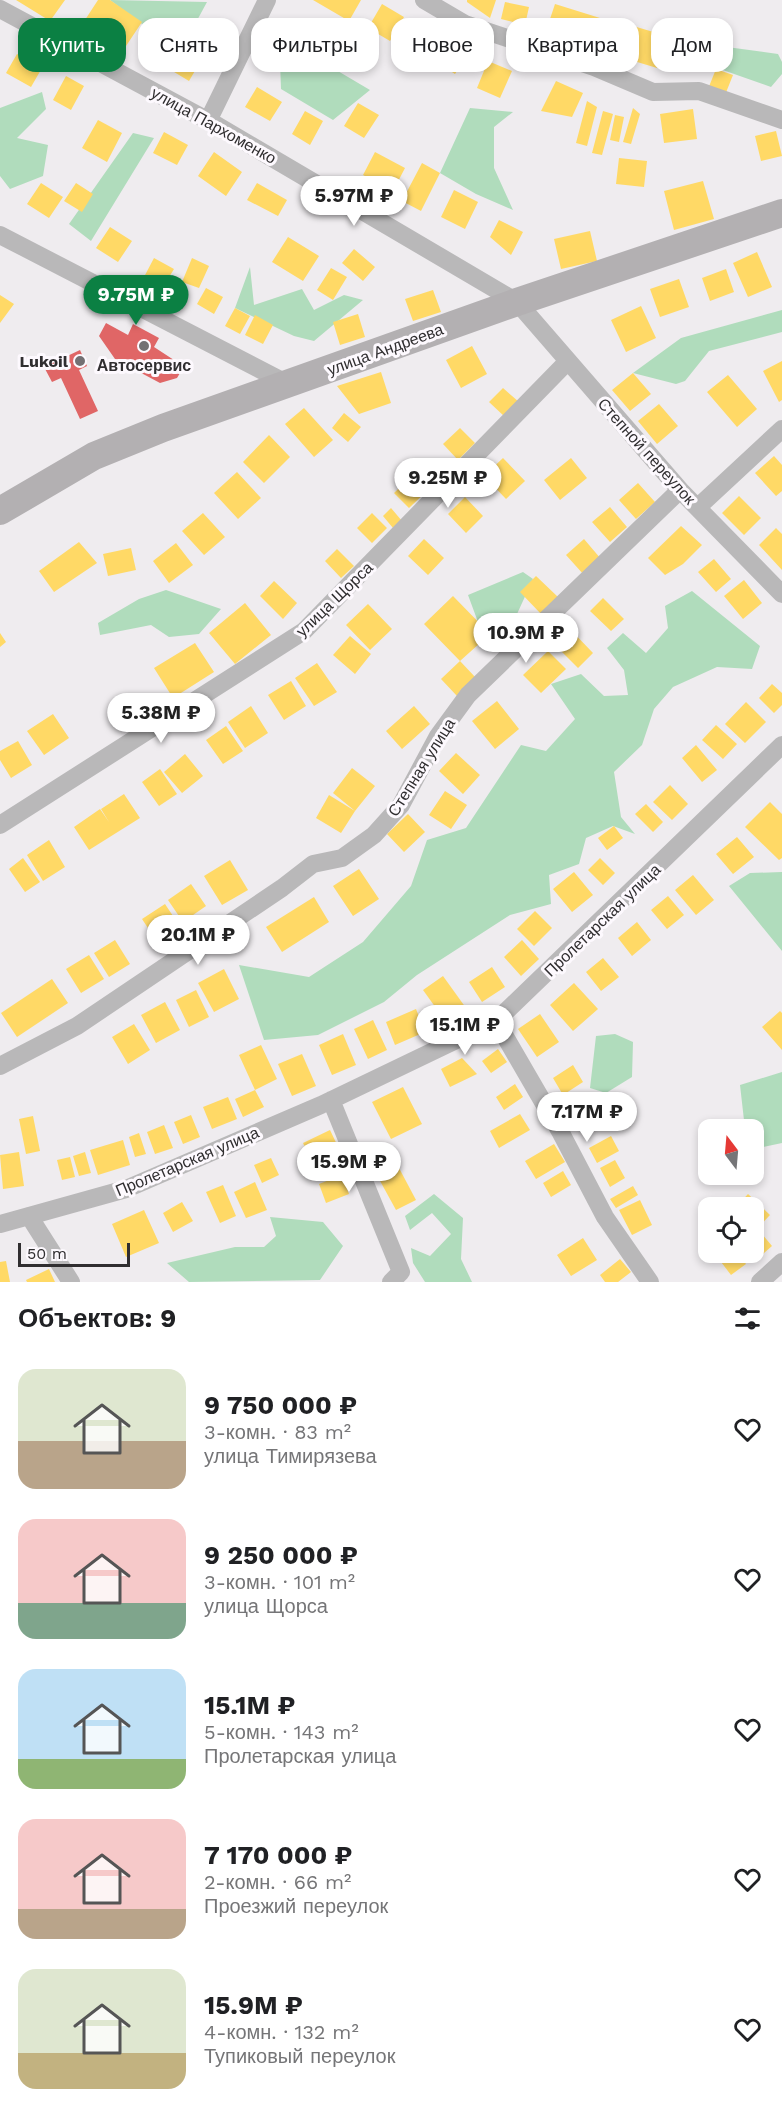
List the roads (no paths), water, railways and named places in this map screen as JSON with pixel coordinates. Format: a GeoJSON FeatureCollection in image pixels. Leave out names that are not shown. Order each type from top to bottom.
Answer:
{"type":"FeatureCollection","features":[{"type":"Feature","properties":{"kind":"main road","name":"улица Андреева"},"geometry":{"type":"LineString","coordinates":[[0,511],[94,456],[163,428],[517,302],[782,213]]}},
{"type":"Feature","properties":{"kind":"street"},"geometry":{"type":"LineString","coordinates":[[208,121],[267,0]]}},
{"type":"Feature","properties":{"kind":"street"},"geometry":{"type":"LineString","coordinates":[[424,0],[465,24],[594,67],[653,92],[699,91],[782,120]]}},
{"type":"Feature","properties":{"kind":"street","name":"улица Пархоменко"},"geometry":{"type":"LineString","coordinates":[[0,9],[208,121],[517,302]]}},
{"type":"Feature","properties":{"kind":"street"},"geometry":{"type":"LineString","coordinates":[[0,235],[288,384]]}},
{"type":"Feature","properties":{"kind":"street","name":"Степной переулок"},"geometry":{"type":"LineString","coordinates":[[517,302],[680,490],[782,594]]}},
{"type":"Feature","properties":{"kind":"street","name":"улица Щорса"},"geometry":{"type":"LineString","coordinates":[[0,825],[303,631],[567,362]]}},
{"type":"Feature","properties":{"kind":"street"},"geometry":{"type":"LineString","coordinates":[[698,507],[782,429]]}},
{"type":"Feature","properties":{"kind":"street","name":"Степная улица"},"geometry":{"type":"LineString","coordinates":[[0,1066],[77,1026],[282,888],[313,864],[342,858],[374,835],[401,805],[438,736],[468,695],[680,490]]}},
{"type":"Feature","properties":{"kind":"street","name":"Пролетарская улица"},"geometry":{"type":"LineString","coordinates":[[0,1224],[126,1189],[331,1100],[496,1021],[782,745]]}},
{"type":"Feature","properties":{"kind":"street"},"geometry":{"type":"LineString","coordinates":[[496,1021],[561,1133],[605,1217],[650,1282]]}},
{"type":"Feature","properties":{"kind":"street"},"geometry":{"type":"LineString","coordinates":[[331,1100],[401,1272],[391,1282]]}},
{"type":"Feature","properties":{"kind":"street"},"geometry":{"type":"LineString","coordinates":[[29,1215],[71,1282]]}},
{"type":"Feature","properties":{"kind":"street"},"geometry":{"type":"LineString","coordinates":[[760,1282],[782,1262]]}},
{"type":"Feature","properties":{"kind":"place","name":"Автосервис"},"geometry":{"type":"Point","coordinates":[144,346]}},
{"type":"Feature","properties":{"kind":"place","name":"Lukoil"},"geometry":{"type":"Point","coordinates":[80,361]}}]}
